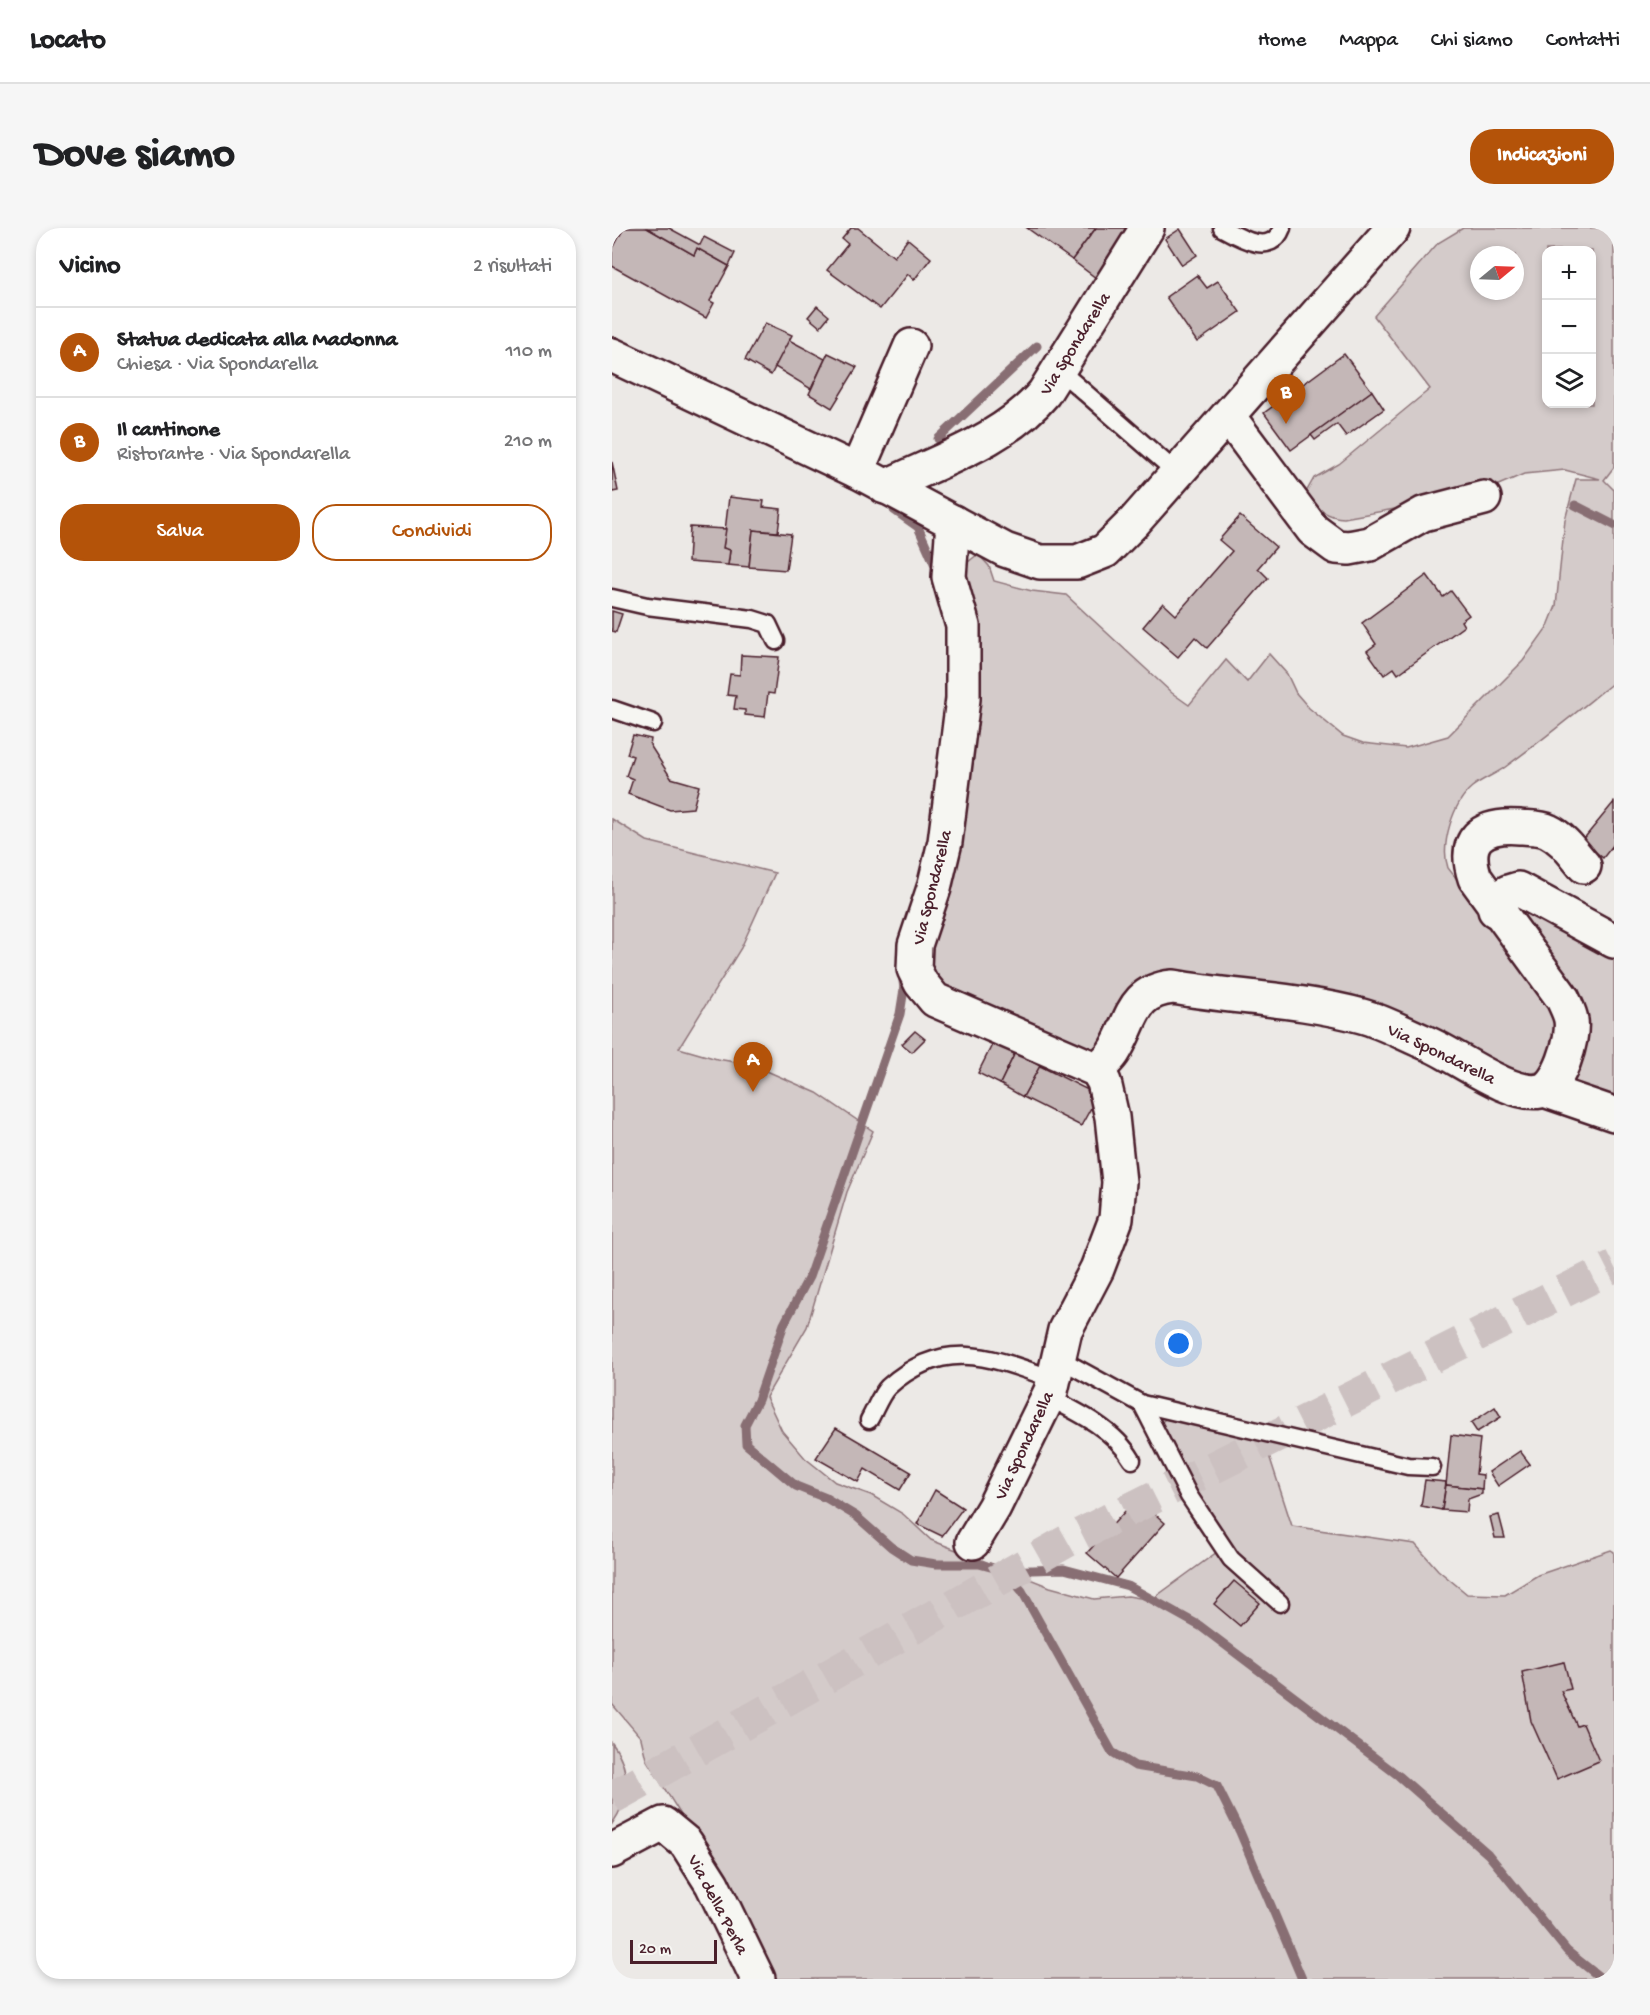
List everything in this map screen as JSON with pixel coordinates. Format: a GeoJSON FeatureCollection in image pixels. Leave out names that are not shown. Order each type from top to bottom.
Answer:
{"type":"FeatureCollection","features":[{"type":"Feature","properties":{"kind":"street","name":"Via Spondarella"},"geometry":{"type":"LineString","coordinates":[[885,487],[984,439],[1030,410],[1147,228]]}},
{"type":"Feature","properties":{"kind":"street"},"geometry":{"type":"LineString","coordinates":[[612,355],[857,471],[1005,550],[1040,562],[1077,562],[1105,551],[1177,474],[1393,228]]}},
{"type":"Feature","properties":{"kind":"street"},"geometry":{"type":"LineString","coordinates":[[857,471],[911,346]]}},
{"type":"Feature","properties":{"kind":"street"},"geometry":{"type":"LineString","coordinates":[[1228,416],[1312,530],[1336,547],[1349,548],[1370,544],[1423,514],[1484,498]]}},
{"type":"Feature","properties":{"kind":"street","name":"Via Spondarella"},"geometry":{"type":"LineString","coordinates":[[953,522],[950,577],[963,626],[963,699],[945,842],[934,888],[915,945],[914,969],[921,983],[935,1000],[1097,1070],[1104,1082],[1112,1117],[1119,1182],[1116,1218],[1097,1269],[1065,1330],[1053,1378],[994,1508],[973,1542]]}},
{"type":"Feature","properties":{"kind":"street"},"geometry":{"type":"LineString","coordinates":[[1544,1090],[1552,1086],[1563,1064],[1572,1030],[1571,1019],[1563,999],[1495,910],[1475,878],[1469,860],[1469,850],[1491,829],[1501,826],[1545,829],[1561,839],[1584,866]]}},
{"type":"Feature","properties":{"kind":"street"},"geometry":{"type":"LineString","coordinates":[[1495,910],[1508,892],[1518,889],[1614,941]]}},
{"type":"Feature","properties":{"kind":"street","name":"Via Spondarella"},"geometry":{"type":"LineString","coordinates":[[1097,1070],[1113,1054],[1135,1008],[1145,995],[1159,988],[1173,987],[1311,1005],[1364,1016],[1432,1046],[1484,1076],[1532,1092],[1544,1090],[1614,1114]]}},
{"type":"Feature","properties":{"kind":"street","name":"Via della Perla"},"geometry":{"type":"LineString","coordinates":[[612,1851],[663,1824],[686,1843],[712,1884],[758,1979]]}},
{"type":"Feature","properties":{"kind":"lane"},"geometry":{"type":"LineString","coordinates":[[1222,228],[1252,243],[1262,244],[1280,234],[1282,228]]}},
{"type":"Feature","properties":{"kind":"lane"},"geometry":{"type":"LineString","coordinates":[[1058,369],[1177,474]]}},
{"type":"Feature","properties":{"kind":"lane"},"geometry":{"type":"LineString","coordinates":[[612,598],[647,606],[752,619],[768,624],[776,641]]}},
{"type":"Feature","properties":{"kind":"lane"},"geometry":{"type":"LineString","coordinates":[[612,709],[653,723]]}},
{"type":"Feature","properties":{"kind":"lane"},"geometry":{"type":"LineString","coordinates":[[870,1420],[886,1389],[927,1360],[962,1355],[997,1359],[1142,1404],[1408,1466],[1432,1467]]}},
{"type":"Feature","properties":{"kind":"lane"},"geometry":{"type":"LineString","coordinates":[[1053,1378],[1078,1412],[1105,1431],[1126,1450],[1132,1460]]}},
{"type":"Feature","properties":{"kind":"lane"},"geometry":{"type":"LineString","coordinates":[[1142,1404],[1189,1496],[1231,1559],[1280,1603]]}},
{"type":"Feature","properties":{"kind":"shaded area"},"geometry":{"type":"Polygon","coordinates":[[[1463,228],[1614,228],[1614,467],[1604,480],[1614,490],[1614,682],[1504,768],[1472,787],[1459,803],[1447,836],[1448,868],[1556,1007],[1560,1037],[1542,1071],[1510,1078],[1451,1044],[1181,980],[1105,1045],[1086,1052],[933,983],[925,943],[962,567],[978,554],[989,566],[994,581],[1032,591],[1066,595],[1172,693],[1189,705],[1226,660],[1247,682],[1269,654],[1287,674],[1296,693],[1309,708],[1343,736],[1363,743],[1406,748],[1448,736],[1523,661],[1548,626],[1556,606],[1565,520],[1576,479],[1600,479],[1565,470],[1524,474],[1496,486],[1440,501],[1344,518],[1338,518],[1322,511],[1305,494],[1314,478],[1339,464],[1430,389],[1374,316],[1438,243],[1463,228]]]}},
{"type":"Feature","properties":{"kind":"shaded area"},"geometry":{"type":"Polygon","coordinates":[[[612,819],[647,841],[775,873],[741,948],[679,1048],[717,1059],[753,1065],[817,1093],[873,1131],[847,1192],[807,1327],[766,1397],[782,1431],[805,1458],[835,1482],[871,1495],[903,1514],[931,1540],[1050,1587],[1094,1599],[1128,1596],[1151,1600],[1228,1544],[1159,1425],[1165,1419],[1269,1442],[1267,1449],[1292,1526],[1415,1544],[1438,1570],[1467,1594],[1505,1595],[1538,1575],[1611,1550],[1614,1552],[1614,1979],[766,1979],[693,1834],[646,1759],[641,1738],[612,1704],[612,819]]]}},
{"type":"Feature","properties":{"kind":"shaded area"},"geometry":{"type":"Polygon","coordinates":[[[1525,906],[1614,952],[1614,1105],[1575,1092],[1569,1079],[1572,1066],[1511,909],[1525,906]]]}},
{"type":"Feature","properties":{"kind":"shaded area"},"geometry":{"type":"Polygon","coordinates":[[[612,1743],[623,1763],[626,1784],[622,1804],[612,1824],[612,1743]]]}},
{"type":"Feature","properties":{"kind":"building"},"geometry":{"type":"Polygon","coordinates":[[[624,228],[647,228],[694,255],[697,248],[729,266],[710,301],[714,303],[706,318],[612,266],[612,250],[624,228]]]}},
{"type":"Feature","properties":{"kind":"building"},"geometry":{"type":"Polygon","coordinates":[[[647,228],[669,228],[700,245],[704,237],[735,253],[729,266],[697,248],[694,255],[647,228]]]}},
{"type":"Feature","properties":{"kind":"building"},"geometry":{"type":"Polygon","coordinates":[[[851,228],[858,228],[894,257],[908,239],[931,258],[914,280],[908,274],[880,309],[827,270],[848,244],[842,239],[851,228]]]}},
{"type":"Feature","properties":{"kind":"building"},"geometry":{"type":"Polygon","coordinates":[[[1027,228],[1096,228],[1072,260],[1027,228]]]}},
{"type":"Feature","properties":{"kind":"building"},"geometry":{"type":"Polygon","coordinates":[[[1096,228],[1134,228],[1096,278],[1072,260],[1096,228]]]}},
{"type":"Feature","properties":{"kind":"building"},"geometry":{"type":"Polygon","coordinates":[[[1180,229],[1197,255],[1182,265],[1165,239],[1180,229]]]}},
{"type":"Feature","properties":{"kind":"building"},"geometry":{"type":"Polygon","coordinates":[[[1197,275],[1207,288],[1218,281],[1240,312],[1197,342],[1166,297],[1197,275]]]}},
{"type":"Feature","properties":{"kind":"building"},"geometry":{"type":"Polygon","coordinates":[[[817,306],[829,316],[820,327],[808,317],[817,306]]]}},
{"type":"Feature","properties":{"kind":"building"},"geometry":{"type":"Polygon","coordinates":[[[765,323],[792,335],[771,375],[745,360],[765,323]]]}},
{"type":"Feature","properties":{"kind":"building"},"geometry":{"type":"Polygon","coordinates":[[[789,340],[825,359],[811,389],[775,367],[789,340]]]}},
{"type":"Feature","properties":{"kind":"building"},"geometry":{"type":"Polygon","coordinates":[[[828,353],[857,367],[832,408],[809,394],[828,353]]]}},
{"type":"Feature","properties":{"kind":"building"},"geometry":{"type":"Polygon","coordinates":[[[1344,354],[1372,391],[1291,450],[1264,413],[1344,354]]]}},
{"type":"Feature","properties":{"kind":"building"},"geometry":{"type":"Polygon","coordinates":[[[1372,391],[1384,409],[1346,436],[1337,424],[1315,440],[1311,435],[1372,391]]]}},
{"type":"Feature","properties":{"kind":"building"},"geometry":{"type":"Polygon","coordinates":[[[612,462],[618,491],[612,492],[612,462]]]}},
{"type":"Feature","properties":{"kind":"building"},"geometry":{"type":"Polygon","coordinates":[[[729,497],[764,501],[763,507],[781,509],[778,532],[753,530],[749,567],[728,565],[730,550],[723,548],[729,497]]]}},
{"type":"Feature","properties":{"kind":"building"},"geometry":{"type":"Polygon","coordinates":[[[1240,516],[1276,547],[1258,568],[1268,578],[1207,648],[1195,637],[1178,657],[1143,627],[1163,603],[1176,615],[1232,551],[1219,540],[1240,516]]]}},
{"type":"Feature","properties":{"kind":"building"},"geometry":{"type":"Polygon","coordinates":[[[690,527],[726,529],[723,548],[730,550],[728,565],[688,562],[690,527]]]}},
{"type":"Feature","properties":{"kind":"building"},"geometry":{"type":"Polygon","coordinates":[[[753,530],[791,534],[786,570],[749,567],[753,530]]]}},
{"type":"Feature","properties":{"kind":"building"},"geometry":{"type":"Polygon","coordinates":[[[1427,575],[1443,597],[1451,591],[1469,615],[1461,621],[1464,626],[1398,674],[1394,668],[1384,675],[1367,651],[1376,644],[1362,623],[1427,575]]]}},
{"type":"Feature","properties":{"kind":"building"},"geometry":{"type":"Polygon","coordinates":[[[612,611],[622,614],[616,632],[612,631],[612,611]]]}},
{"type":"Feature","properties":{"kind":"building"},"geometry":{"type":"Polygon","coordinates":[[[741,655],[779,657],[774,694],[768,693],[765,717],[745,715],[745,710],[734,709],[736,696],[727,695],[730,674],[740,675],[741,655]]]}},
{"type":"Feature","properties":{"kind":"building"},"geometry":{"type":"Polygon","coordinates":[[[633,735],[651,739],[650,745],[671,778],[699,786],[693,808],[670,810],[628,794],[633,779],[626,776],[633,756],[627,754],[633,735]]]}},
{"type":"Feature","properties":{"kind":"building"},"geometry":{"type":"Polygon","coordinates":[[[1614,802],[1614,844],[1603,858],[1582,841],[1614,802]]]}},
{"type":"Feature","properties":{"kind":"building"},"geometry":{"type":"Polygon","coordinates":[[[915,1031],[925,1039],[912,1052],[902,1044],[915,1031]]]}},
{"type":"Feature","properties":{"kind":"building"},"geometry":{"type":"Polygon","coordinates":[[[993,1043],[1015,1053],[1000,1084],[978,1073],[993,1043]]]}},
{"type":"Feature","properties":{"kind":"building"},"geometry":{"type":"Polygon","coordinates":[[[1015,1053],[1040,1066],[1023,1097],[1000,1084],[1015,1053]]]}},
{"type":"Feature","properties":{"kind":"building"},"geometry":{"type":"Polygon","coordinates":[[[1040,1066],[1098,1095],[1081,1126],[1023,1097],[1040,1066]]]}},
{"type":"Feature","properties":{"kind":"building"},"geometry":{"type":"Polygon","coordinates":[[[1495,1407],[1501,1417],[1477,1432],[1471,1423],[1495,1407]]]}},
{"type":"Feature","properties":{"kind":"building"},"geometry":{"type":"Polygon","coordinates":[[[836,1428],[911,1472],[900,1490],[865,1469],[858,1482],[816,1458],[836,1428]]]}},
{"type":"Feature","properties":{"kind":"building"},"geometry":{"type":"Polygon","coordinates":[[[1451,1435],[1480,1439],[1476,1474],[1483,1475],[1482,1489],[1446,1485],[1451,1435]]]}},
{"type":"Feature","properties":{"kind":"building"},"geometry":{"type":"Polygon","coordinates":[[[1520,1451],[1530,1464],[1498,1486],[1489,1472],[1520,1451]]]}},
{"type":"Feature","properties":{"kind":"building"},"geometry":{"type":"Polygon","coordinates":[[[1425,1480],[1446,1482],[1442,1510],[1421,1506],[1425,1480]]]}},
{"type":"Feature","properties":{"kind":"building"},"geometry":{"type":"Polygon","coordinates":[[[1446,1485],[1482,1489],[1482,1494],[1468,1499],[1467,1512],[1442,1510],[1446,1485]]]}},
{"type":"Feature","properties":{"kind":"building"},"geometry":{"type":"Polygon","coordinates":[[[935,1490],[963,1508],[942,1536],[917,1524],[935,1490]]]}},
{"type":"Feature","properties":{"kind":"building"},"geometry":{"type":"Polygon","coordinates":[[[1137,1498],[1165,1523],[1116,1578],[1087,1553],[1137,1498]]]}},
{"type":"Feature","properties":{"kind":"building"},"geometry":{"type":"Polygon","coordinates":[[[1499,1515],[1505,1538],[1495,1538],[1490,1517],[1499,1515]]]}},
{"type":"Feature","properties":{"kind":"building"},"geometry":{"type":"Polygon","coordinates":[[[1234,1581],[1260,1603],[1240,1626],[1214,1604],[1234,1581]]]}},
{"type":"Feature","properties":{"kind":"building"},"geometry":{"type":"Polygon","coordinates":[[[1564,1662],[1571,1689],[1561,1691],[1577,1726],[1583,1724],[1599,1761],[1557,1779],[1531,1721],[1522,1672],[1564,1662]]]}},
{"type":"Feature","properties":{"kind":"waterway"},"geometry":{"type":"LineString","coordinates":[[938,439],[1037,346]]}},
{"type":"Feature","properties":{"kind":"waterway"},"geometry":{"type":"LineString","coordinates":[[1575,505],[1614,525]]}},
{"type":"Feature","properties":{"kind":"waterway"},"geometry":{"type":"LineString","coordinates":[[894,510],[918,527],[938,572]]}},
{"type":"Feature","properties":{"kind":"waterway"},"geometry":{"type":"LineString","coordinates":[[902,973],[904,989],[900,1014],[809,1277],[784,1324],[758,1400],[745,1425],[746,1444],[796,1486],[826,1498],[856,1516],[891,1547],[911,1560],[936,1564],[979,1564],[1005,1571],[1064,1569],[1128,1586],[1200,1626],[1399,1776],[1488,1854],[1567,1951],[1602,1979]]}},
{"type":"Feature","properties":{"kind":"waterway"},"geometry":{"type":"LineString","coordinates":[[1005,1571],[1022,1591],[1112,1752],[1135,1766],[1197,1776],[1217,1786],[1240,1832],[1302,1979]]}},
{"type":"Feature","properties":{"kind":"tunnel"},"geometry":{"type":"LineString","coordinates":[[612,1798],[1069,1540],[1614,1266]]}},
{"type":"Feature","properties":{"kind":"place","name":"Il cantinone"},"geometry":{"type":"Point","coordinates":[1286,424]}},
{"type":"Feature","properties":{"kind":"place","name":"Statua dedicata alla Madonna"},"geometry":{"type":"Point","coordinates":[753,1092]}}]}
